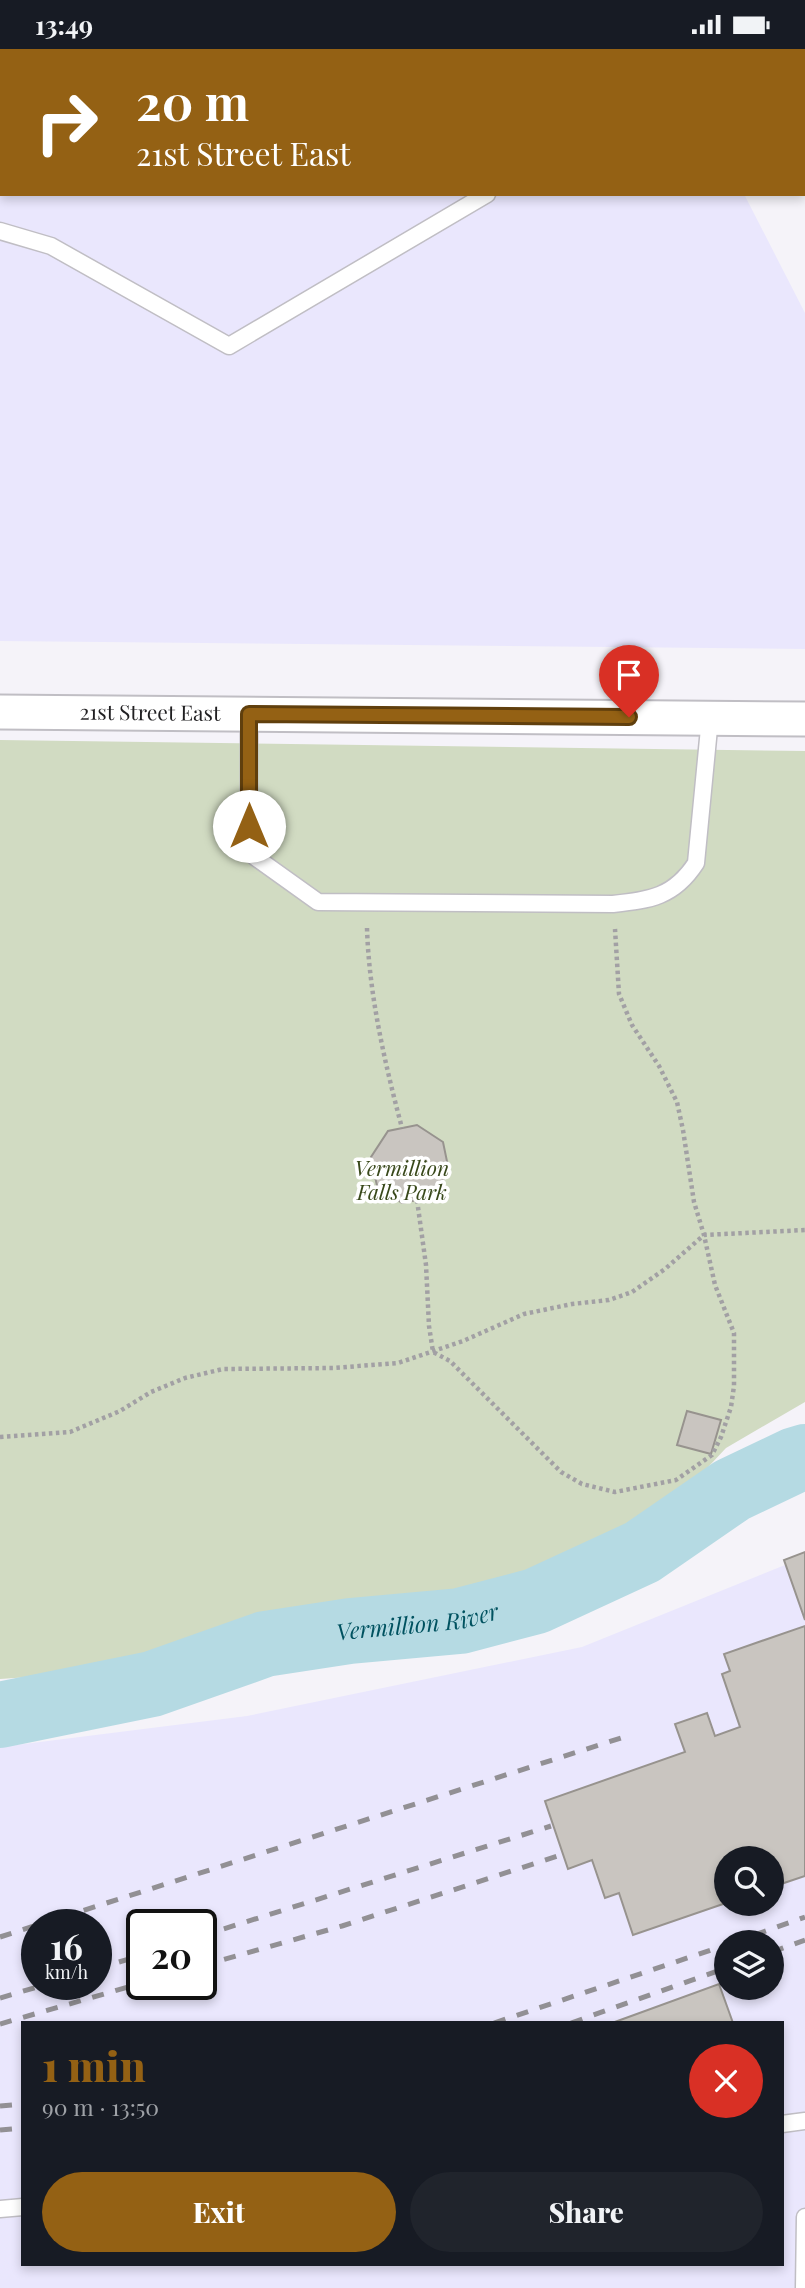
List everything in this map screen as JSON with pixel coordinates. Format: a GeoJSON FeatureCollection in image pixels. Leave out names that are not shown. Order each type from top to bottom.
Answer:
{"type":"FeatureCollection","features":[{"type":"Feature","properties":{"kind":"street","name":"21st Street East"},"geometry":{"type":"LineString","coordinates":[[0,712],[805,719]]}},
{"type":"Feature","properties":{"kind":"lane"},"geometry":{"type":"LineString","coordinates":[[0,231],[51,246],[229,346],[484,196]]}},
{"type":"Feature","properties":{"kind":"lane"},"geometry":{"type":"LineString","coordinates":[[249,714],[249,826],[255,857],[318,902],[366,903],[613,904],[641,901],[666,893],[684,881],[695,863],[710,718]]}},
{"type":"Feature","properties":{"kind":"lane"},"geometry":{"type":"LineString","coordinates":[[784,2124],[805,2121]]}},
{"type":"Feature","properties":{"kind":"lane"},"geometry":{"type":"LineString","coordinates":[[0,2209],[21,2207]]}},
{"type":"Feature","properties":{"kind":"lane"},"geometry":{"type":"LineString","coordinates":[[804,2288],[805,2217]]}},
{"type":"Feature","properties":{"kind":"path"},"geometry":{"type":"LineString","coordinates":[[366,903],[368,949],[377,1010],[402,1128]]}},
{"type":"Feature","properties":{"kind":"path"},"geometry":{"type":"LineString","coordinates":[[433,1352],[450,1361],[561,1472],[582,1484],[615,1492],[676,1480],[712,1455],[724,1427],[734,1385],[734,1333],[715,1285],[694,1202],[677,1102],[659,1066],[632,1025],[619,994],[613,904]]}},
{"type":"Feature","properties":{"kind":"path"},"geometry":{"type":"LineString","coordinates":[[416,1200],[426,1265],[433,1352]]}},
{"type":"Feature","properties":{"kind":"path"},"geometry":{"type":"LineString","coordinates":[[0,1437],[70,1432],[120,1411],[151,1392],[185,1378],[223,1370],[332,1368],[398,1363],[463,1341],[524,1314],[609,1300],[632,1292],[665,1269],[704,1235],[805,1230]]}},
{"type":"Feature","properties":{"kind":"shaded area"},"geometry":{"type":"Polygon","coordinates":[[[0,196],[745,196],[805,313],[805,649],[0,641],[0,196]]]}},
{"type":"Feature","properties":{"kind":"shaded area"},"geometry":{"type":"Polygon","coordinates":[[[805,1557],[805,2288],[0,2288],[0,1747],[247,1716],[582,1647],[805,1557]]]}},
{"type":"Feature","properties":{"kind":"green space","name":"Vermillion Falls Park"},"geometry":{"type":"Polygon","coordinates":[[[0,740],[805,751],[805,1402],[726,1448],[648,1531],[548,1582],[237,1636],[146,1669],[0,1679],[0,740]]]}},
{"type":"Feature","properties":{"kind":"building"},"geometry":{"type":"Polygon","coordinates":[[[417,1125],[443,1142],[449,1171],[432,1197],[402,1203],[377,1186],[371,1157],[388,1131],[417,1125]]]}},
{"type":"Feature","properties":{"kind":"building"},"geometry":{"type":"Polygon","coordinates":[[[687,1411],[721,1420],[711,1454],[677,1445],[687,1411]]]}},
{"type":"Feature","properties":{"kind":"building"},"geometry":{"type":"Polygon","coordinates":[[[805,1552],[805,1620],[784,1560],[805,1552]]]}},
{"type":"Feature","properties":{"kind":"building"},"geometry":{"type":"Polygon","coordinates":[[[805,1626],[805,1876],[784,1883],[784,1846],[714,1846],[714,1907],[633,1935],[619,1893],[605,1898],[592,1860],[568,1869],[545,1801],[685,1752],[675,1724],[707,1713],[715,1736],[740,1727],[722,1674],[730,1671],[724,1654],[805,1626]]]}},
{"type":"Feature","properties":{"kind":"building"},"geometry":{"type":"Polygon","coordinates":[[[714,1986],[714,2000],[725,2000],[732,2021],[617,2021],[714,1986]]]}},
{"type":"Feature","properties":{"kind":"waterway","name":"Vermillion River"},"geometry":{"type":"LineString","coordinates":[[0,1715],[152,1684],[265,1644],[350,1631],[460,1621],[536,1601],[642,1552],[732,1490],[805,1457]]}},
{"type":"Feature","properties":{"kind":"railway"},"geometry":{"type":"LineString","coordinates":[[88,1909],[624,1737]]}},
{"type":"Feature","properties":{"kind":"railway"},"geometry":{"type":"LineString","coordinates":[[217,1931],[551,1826]]}},
{"type":"Feature","properties":{"kind":"railway"},"geometry":{"type":"LineString","coordinates":[[217,1961],[342,1926],[567,1853]]}},
{"type":"Feature","properties":{"kind":"railway"},"geometry":{"type":"LineString","coordinates":[[768,1930],[805,1917]]}},
{"type":"Feature","properties":{"kind":"railway"},"geometry":{"type":"LineString","coordinates":[[0,1937],[21,1930]]}},
{"type":"Feature","properties":{"kind":"railway"},"geometry":{"type":"LineString","coordinates":[[784,1948],[805,1940]]}},
{"type":"Feature","properties":{"kind":"railway"},"geometry":{"type":"LineString","coordinates":[[500,2021],[714,1949]]}},
{"type":"Feature","properties":{"kind":"railway"},"geometry":{"type":"LineString","coordinates":[[112,1964],[126,1960]]}},
{"type":"Feature","properties":{"kind":"railway"},"geometry":{"type":"LineString","coordinates":[[577,2021],[714,1972]]}},
{"type":"Feature","properties":{"kind":"railway"},"geometry":{"type":"LineString","coordinates":[[0,2024],[126,1988]]}},
{"type":"Feature","properties":{"kind":"railway"},"geometry":{"type":"LineString","coordinates":[[0,1998],[21,1992]]}},
{"type":"Feature","properties":{"kind":"railway"},"geometry":{"type":"LineString","coordinates":[[0,2106],[21,2104]]}},
{"type":"Feature","properties":{"kind":"railway"},"geometry":{"type":"LineString","coordinates":[[0,2130],[21,2128]]}},
{"type":"Feature","properties":{"kind":"route"},"geometry":{"type":"LineString","coordinates":[[249,826],[249,714],[629,717]]}}]}
